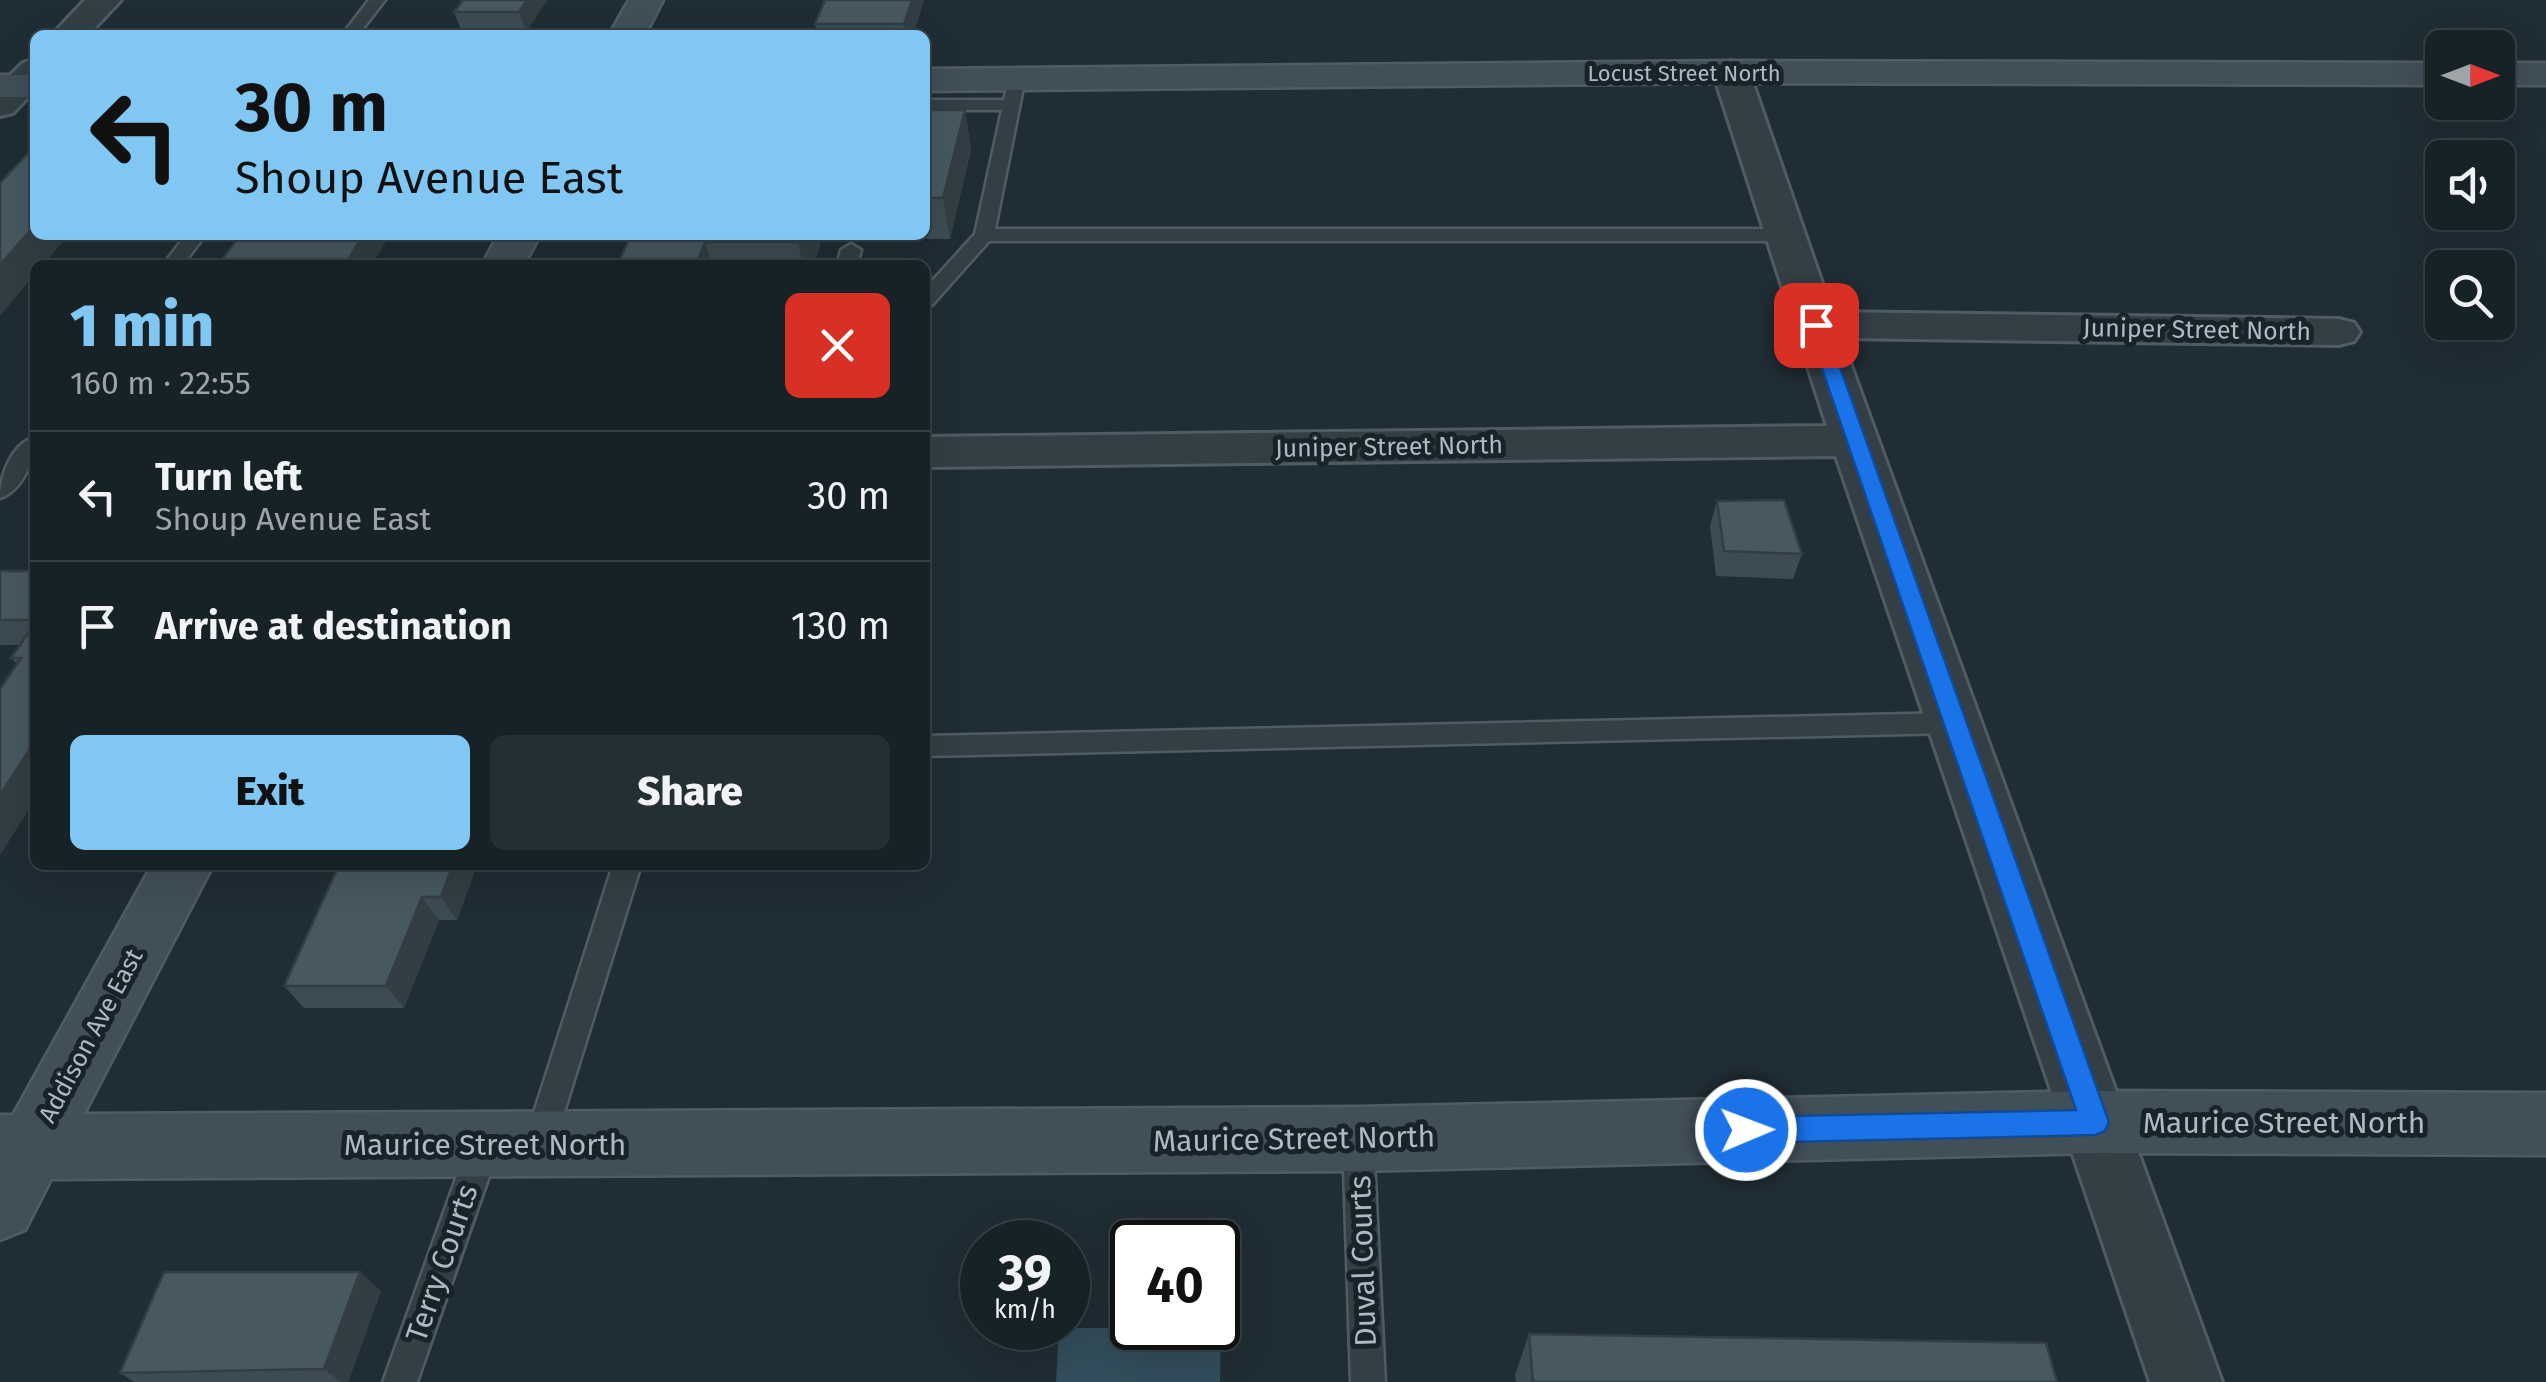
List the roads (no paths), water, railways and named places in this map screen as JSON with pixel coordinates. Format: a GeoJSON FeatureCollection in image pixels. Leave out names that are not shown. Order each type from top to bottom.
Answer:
{"type":"FeatureCollection","features":[{"type":"Feature","properties":{"kind":"street"},"geometry":{"type":"LineString","coordinates":[[75,30],[104,0]]}},
{"type":"Feature","properties":{"kind":"street"},"geometry":{"type":"LineString","coordinates":[[630,30],[646,0]]}},
{"type":"Feature","properties":{"kind":"street"},"geometry":{"type":"LineString","coordinates":[[1730,72],[1952,723],[2186,1382]]}},
{"type":"Feature","properties":{"kind":"street","name":"Locust Street North"},"geometry":{"type":"LineString","coordinates":[[930,81],[1014,91],[1730,72],[2425,74]]}},
{"type":"Feature","properties":{"kind":"street"},"geometry":{"type":"LineString","coordinates":[[2515,74],[2546,74]]}},
{"type":"Feature","properties":{"kind":"street","name":"Juniper Street North"},"geometry":{"type":"LineString","coordinates":[[1816,325],[2339,332]]}},
{"type":"Feature","properties":{"kind":"street","name":"Juniper Street North"},"geometry":{"type":"LineString","coordinates":[[930,452],[1854,441]]}},
{"type":"Feature","properties":{"kind":"street","name":"Addison Ave East"},"geometry":{"type":"LineString","coordinates":[[0,1206],[25,1147],[180,870]]}},
{"type":"Feature","properties":{"kind":"street","name":"Maurice Street North"},"geometry":{"type":"LineString","coordinates":[[25,1147],[1358,1140],[2095,1122],[2546,1124]]}},
{"type":"Feature","properties":{"kind":"lane"},"geometry":{"type":"LineString","coordinates":[[354,30],[377,0]]}},
{"type":"Feature","properties":{"kind":"lane"},"geometry":{"type":"LineString","coordinates":[[930,104],[1014,91],[984,235],[930,295]]}},
{"type":"Feature","properties":{"kind":"lane"},"geometry":{"type":"LineString","coordinates":[[984,235],[1784,235]]}},
{"type":"Feature","properties":{"kind":"lane"},"geometry":{"type":"LineString","coordinates":[[177,260],[192,240]]}},
{"type":"Feature","properties":{"kind":"lane"},"geometry":{"type":"LineString","coordinates":[[0,490],[30,451]]}},
{"type":"Feature","properties":{"kind":"lane"},"geometry":{"type":"LineString","coordinates":[[930,746],[1952,723]]}},
{"type":"Feature","properties":{"kind":"lane","name":"Terry Courts"},"geometry":{"type":"LineString","coordinates":[[400,1382],[511,1145],[626,870]]}},
{"type":"Feature","properties":{"kind":"lane","name":"Duval Courts"},"geometry":{"type":"LineString","coordinates":[[1358,1140],[1368,1382]]}},
{"type":"Feature","properties":{"kind":"water"},"geometry":{"type":"Polygon","coordinates":[[[1090,1328],[1110,1328],[1110,1350],[1221,1350],[1220,1382],[1056,1382],[1058,1350],[1090,1350],[1090,1328]]]}}]}
